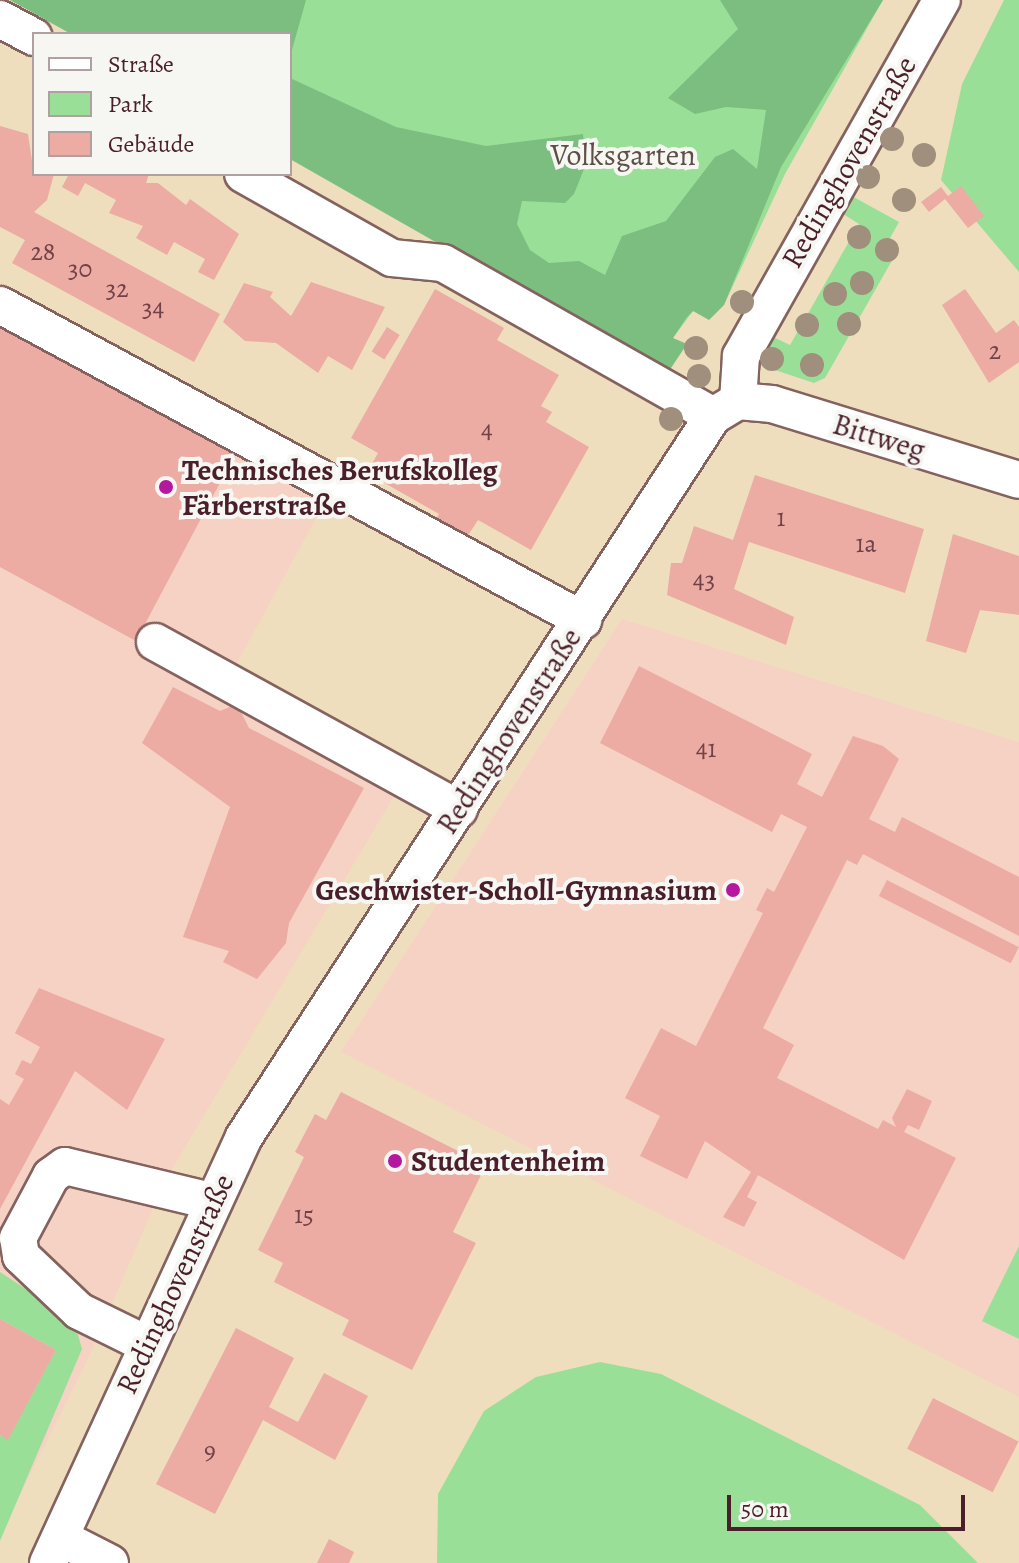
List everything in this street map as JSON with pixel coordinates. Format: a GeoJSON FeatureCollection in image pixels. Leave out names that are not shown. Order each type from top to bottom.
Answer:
{"type":"FeatureCollection","features":[{"type":"Feature","properties":{"kind":"street","name":"Redinghovenstraße"},"geometry":{"type":"LineString","coordinates":[[54,1550],[211,1201],[288,1066],[725,408],[741,356],[942,0]]}},
{"type":"Feature","properties":{"kind":"street"},"geometry":{"type":"LineString","coordinates":[[0,19],[32,36]]}},
{"type":"Feature","properties":{"kind":"street"},"geometry":{"type":"LineString","coordinates":[[247,176],[392,258],[443,263],[725,408]]}},
{"type":"Feature","properties":{"kind":"street"},"geometry":{"type":"LineString","coordinates":[[0,305],[583,620]]}},
{"type":"Feature","properties":{"kind":"street","name":"Bittweg"},"geometry":{"type":"LineString","coordinates":[[725,408],[772,404],[1019,480]]}},
{"type":"Feature","properties":{"kind":"street"},"geometry":{"type":"LineString","coordinates":[[155,642],[459,809]]}},
{"type":"Feature","properties":{"kind":"street"},"geometry":{"type":"LineString","coordinates":[[146,1344],[79,1311],[21,1256],[18,1238],[51,1176],[65,1166],[211,1201]]}},
{"type":"Feature","properties":{"kind":"street"},"geometry":{"type":"LineString","coordinates":[[54,1550],[110,1563]]}},
{"type":"Feature","properties":{"kind":"shaded area"},"geometry":{"type":"Polygon","coordinates":[[[0,290],[327,498],[235,667],[402,783],[165,1181],[89,1357],[0,1535],[0,290]]]}},
{"type":"Feature","properties":{"kind":"shaded area","name":"Geschwister-Scholl-Gymnasium"},"geometry":{"type":"Polygon","coordinates":[[[622,619],[1019,742],[1019,1397],[341,1052],[622,619]]]}},
{"type":"Feature","properties":{"kind":"green space"},"geometry":{"type":"Polygon","coordinates":[[[10,0],[306,0],[292,50],[292,32],[67,32],[10,0]]]}},
{"type":"Feature","properties":{"kind":"green space","name":"Volksgarten"},"geometry":{"type":"Polygon","coordinates":[[[32,0],[883,0],[785,174],[724,305],[705,295],[673,338],[292,149],[292,32],[32,0]]]}},
{"type":"Feature","properties":{"kind":"green space"},"geometry":{"type":"Polygon","coordinates":[[[720,0],[883,0],[781,167],[724,305],[709,320],[693,311],[687,317],[673,338],[687,344],[667,374],[292,160],[292,79],[396,127],[486,146],[583,134],[586,164],[574,194],[565,203],[522,201],[517,224],[530,250],[549,263],[579,261],[605,275],[622,236],[666,221],[715,157],[733,149],[757,169],[766,110],[726,107],[695,114],[668,98],[738,29],[720,0]]]}},
{"type":"Feature","properties":{"kind":"green space"},"geometry":{"type":"Polygon","coordinates":[[[1004,0],[1019,0],[1019,272],[941,180],[962,84],[1004,0]]]}},
{"type":"Feature","properties":{"kind":"green space"},"geometry":{"type":"Polygon","coordinates":[[[850,195],[899,222],[889,240],[898,250],[825,378],[814,383],[766,367],[760,354],[769,335],[790,345],[859,224],[840,212],[850,195]]]}},
{"type":"Feature","properties":{"kind":"green space"},"geometry":{"type":"Polygon","coordinates":[[[1019,1246],[1019,1339],[982,1321],[1019,1246]]]}},
{"type":"Feature","properties":{"kind":"green space"},"geometry":{"type":"Polygon","coordinates":[[[0,1272],[74,1321],[82,1349],[0,1541],[0,1435],[8,1439],[56,1350],[0,1319],[0,1272]]]}},
{"type":"Feature","properties":{"kind":"green space"},"geometry":{"type":"Polygon","coordinates":[[[600,1362],[661,1374],[920,1505],[978,1563],[437,1563],[438,1494],[484,1411],[536,1377],[600,1362]]]}},
{"type":"Feature","properties":{"kind":"building"},"geometry":{"type":"Polygon","coordinates":[[[0,126],[28,134],[32,176],[53,176],[47,200],[34,212],[220,314],[194,362],[12,263],[25,240],[0,227],[0,126]]]}},
{"type":"Feature","properties":{"kind":"building"},"geometry":{"type":"Polygon","coordinates":[[[68,176],[148,176],[146,183],[158,183],[186,205],[190,199],[239,234],[214,280],[198,272],[205,259],[174,242],[167,255],[136,238],[143,226],[109,213],[116,200],[85,183],[78,196],[62,187],[68,176]]]}},
{"type":"Feature","properties":{"kind":"building"},"geometry":{"type":"Polygon","coordinates":[[[961,186],[984,216],[968,228],[945,199],[929,212],[921,202],[941,187],[948,196],[961,186]]]}},
{"type":"Feature","properties":{"kind":"building"},"geometry":{"type":"Polygon","coordinates":[[[311,282],[385,307],[352,370],[328,356],[318,373],[276,343],[245,341],[223,322],[244,283],[273,292],[270,297],[291,316],[311,282]]]}},
{"type":"Feature","properties":{"kind":"building"},"geometry":{"type":"Polygon","coordinates":[[[435,289],[504,328],[497,340],[559,375],[541,406],[552,412],[546,422],[589,447],[531,550],[478,520],[467,537],[436,519],[439,514],[367,473],[378,453],[351,438],[435,289]]]}},
{"type":"Feature","properties":{"kind":"building"},"geometry":{"type":"Polygon","coordinates":[[[965,289],[996,333],[1014,320],[1019,327],[1019,362],[989,383],[942,305],[965,289]]]}},
{"type":"Feature","properties":{"kind":"building"},"geometry":{"type":"Polygon","coordinates":[[[0,318],[239,447],[136,641],[0,567],[0,318]]]}},
{"type":"Feature","properties":{"kind":"building"},"geometry":{"type":"Polygon","coordinates":[[[387,327],[400,335],[384,360],[372,352],[387,327]]]}},
{"type":"Feature","properties":{"kind":"building"},"geometry":{"type":"Polygon","coordinates":[[[755,475],[924,529],[905,593],[749,542],[734,589],[794,617],[786,645],[667,595],[671,563],[682,563],[694,526],[733,540],[755,475]]]}},
{"type":"Feature","properties":{"kind":"building"},"geometry":{"type":"Polygon","coordinates":[[[953,534],[1019,556],[1019,615],[980,610],[966,653],[926,641],[953,534]]]}},
{"type":"Feature","properties":{"kind":"building"},"geometry":{"type":"Polygon","coordinates":[[[639,666],[812,754],[797,784],[822,797],[853,736],[883,746],[899,759],[869,819],[895,832],[902,817],[1019,877],[1019,936],[863,854],[857,865],[847,860],[763,1028],[794,1045],[777,1078],[878,1129],[883,1120],[896,1127],[892,1118],[907,1089],[932,1101],[919,1130],[908,1125],[904,1132],[956,1158],[904,1260],[758,1175],[747,1197],[757,1202],[744,1227],[723,1217],[751,1172],[705,1141],[687,1179],[640,1156],[660,1116],[625,1098],[661,1028],[696,1046],[763,913],[756,910],[767,888],[774,892],[807,827],[781,814],[772,832],[600,743],[639,666]]]}},
{"type":"Feature","properties":{"kind":"building"},"geometry":{"type":"Polygon","coordinates":[[[173,687],[220,711],[237,704],[249,728],[364,788],[289,923],[286,943],[257,979],[223,962],[229,951],[183,937],[230,807],[142,743],[173,687]]]}},
{"type":"Feature","properties":{"kind":"building"},"geometry":{"type":"Polygon","coordinates":[[[887,880],[1019,947],[1011,963],[879,896],[887,880]]]}},
{"type":"Feature","properties":{"kind":"building"},"geometry":{"type":"Polygon","coordinates":[[[39,988],[165,1039],[127,1110],[75,1071],[0,1209],[0,1099],[9,1105],[24,1079],[15,1074],[22,1060],[31,1064],[40,1047],[15,1033],[39,988]]]}},
{"type":"Feature","properties":{"kind":"building"},"geometry":{"type":"Polygon","coordinates":[[[341,1092],[486,1165],[453,1232],[476,1243],[412,1370],[342,1335],[349,1320],[274,1282],[283,1263],[258,1250],[304,1157],[295,1152],[315,1114],[326,1120],[341,1092]]]}},
{"type":"Feature","properties":{"kind":"building"},"geometry":{"type":"Polygon","coordinates":[[[0,1319],[56,1350],[8,1440],[0,1435],[0,1319]]]}},
{"type":"Feature","properties":{"kind":"building"},"geometry":{"type":"Polygon","coordinates":[[[236,1328],[294,1358],[269,1407],[298,1422],[324,1373],[368,1396],[335,1460],[263,1420],[215,1514],[156,1484],[236,1328]]]}},
{"type":"Feature","properties":{"kind":"building"},"geometry":{"type":"Polygon","coordinates":[[[933,1398],[1019,1442],[993,1492],[907,1449],[933,1398]]]}},
{"type":"Feature","properties":{"kind":"building"},"geometry":{"type":"Polygon","coordinates":[[[329,1539],[354,1552],[349,1563],[317,1563],[329,1539]]]}},
{"type":"Feature","properties":{"kind":"place","name":"Technisches Berufskolleg Färberstraße"},"geometry":{"type":"Point","coordinates":[166,487]}},
{"type":"Feature","properties":{"kind":"place","name":"Geschwister-Scholl-Gymnasium"},"geometry":{"type":"Point","coordinates":[733,890]}},
{"type":"Feature","properties":{"kind":"place","name":"Studentenheim"},"geometry":{"type":"Point","coordinates":[395,1161]}}]}
